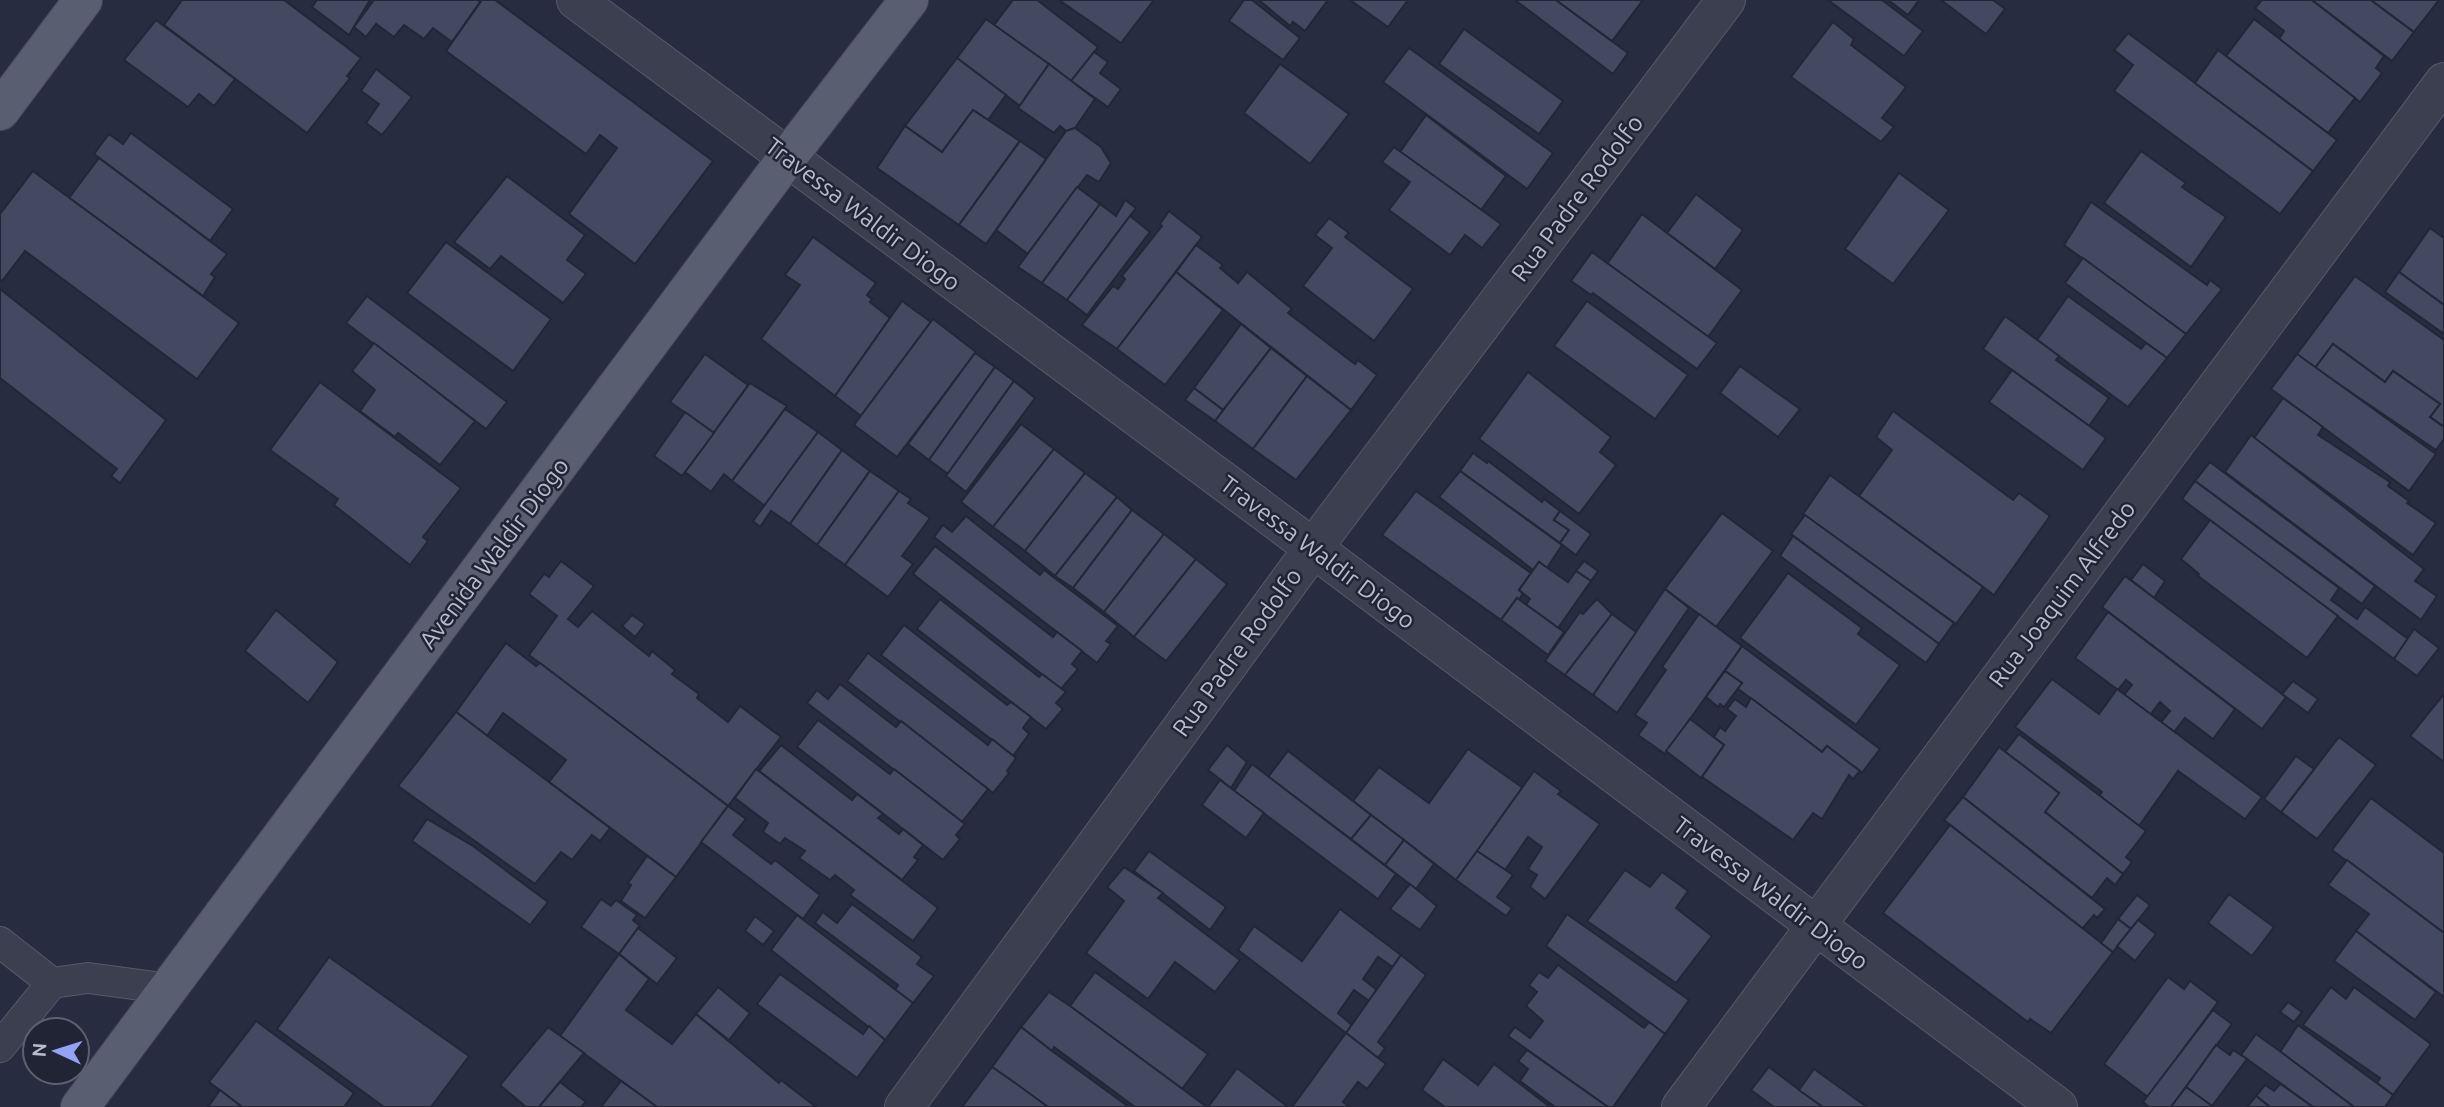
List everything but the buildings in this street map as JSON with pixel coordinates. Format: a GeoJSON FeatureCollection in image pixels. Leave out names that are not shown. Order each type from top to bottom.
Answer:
{"type":"FeatureCollection","features":[{"type":"Feature","properties":{"kind":"main road"},"geometry":{"type":"LineString","coordinates":[[0,111],[83,0]]}},
{"type":"Feature","properties":{"kind":"main road","name":"Avenida Waldir Diogo"},"geometry":{"type":"LineString","coordinates":[[80,1107],[787,158],[909,0]]}},
{"type":"Feature","properties":{"kind":"street","name":"Travessa Waldir Diogo"},"geometry":{"type":"LineString","coordinates":[[576,0],[2058,1107]]}},
{"type":"Feature","properties":{"kind":"street","name":"Rua Padre Rodolfo"},"geometry":{"type":"LineString","coordinates":[[904,1107],[1313,548],[1726,0]]}},
{"type":"Feature","properties":{"kind":"street","name":"Rua Joaquim Alfredo"},"geometry":{"type":"LineString","coordinates":[[1681,1107],[2444,82]]}},
{"type":"Feature","properties":{"kind":"lane"},"geometry":{"type":"LineString","coordinates":[[0,942],[52,984]]}},
{"type":"Feature","properties":{"kind":"lane"},"geometry":{"type":"LineString","coordinates":[[0,1047],[52,984],[88,978],[170,989]]}}]}
